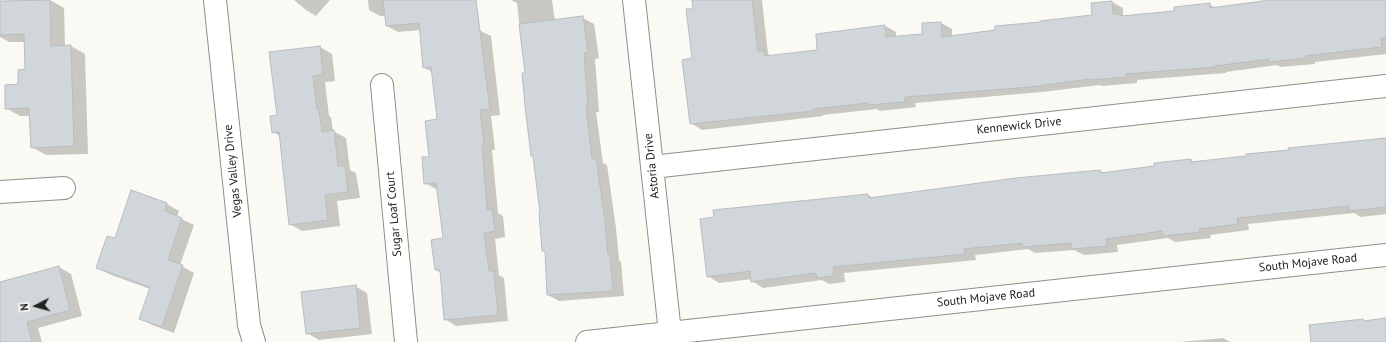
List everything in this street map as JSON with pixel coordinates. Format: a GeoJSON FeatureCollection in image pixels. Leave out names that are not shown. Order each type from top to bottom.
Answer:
{"type":"FeatureCollection","features":[{"type":"Feature","properties":{"kind":"street","name":"Vegas Valley Drive"},"geometry":{"type":"LineString","coordinates":[[215,0],[249,325],[254,342]]}},
{"type":"Feature","properties":{"kind":"street","name":"Astoria Drive"},"geometry":{"type":"LineString","coordinates":[[634,0],[670,333]]}},
{"type":"Feature","properties":{"kind":"street","name":"Sugar Loaf Court"},"geometry":{"type":"LineString","coordinates":[[382,85],[406,342]]}},
{"type":"Feature","properties":{"kind":"street","name":"Kennewick Drive"},"geometry":{"type":"LineString","coordinates":[[652,167],[1386,86]]}},
{"type":"Feature","properties":{"kind":"street"},"geometry":{"type":"LineString","coordinates":[[0,192],[64,188]]}},
{"type":"Feature","properties":{"kind":"street","name":"South Mojave Road"},"geometry":{"type":"LineString","coordinates":[[587,342],[1386,255]]}},
{"type":"Feature","properties":{"kind":"building"},"geometry":{"type":"Polygon","coordinates":[[[50,0],[51,46],[71,45],[74,146],[31,148],[29,108],[5,109],[5,85],[18,84],[18,70],[25,69],[24,34],[0,35],[0,1],[50,0]]]}},
{"type":"Feature","properties":{"kind":"building"},"geometry":{"type":"Polygon","coordinates":[[[383,0],[476,0],[490,109],[480,110],[484,144],[482,145],[487,210],[492,209],[495,231],[484,233],[489,271],[494,271],[498,315],[444,320],[440,270],[435,270],[431,240],[443,238],[436,183],[424,184],[422,157],[429,157],[425,121],[437,119],[431,67],[423,68],[419,23],[386,26],[383,0]]]}},
{"type":"Feature","properties":{"kind":"building"},"geometry":{"type":"Polygon","coordinates":[[[692,0],[752,0],[758,52],[764,51],[765,56],[817,50],[816,34],[885,25],[886,37],[922,34],[922,23],[941,22],[942,37],[995,30],[995,26],[1092,15],[1091,3],[1112,1],[1113,14],[1121,14],[1121,16],[1174,11],[1174,7],[1210,3],[1210,8],[1263,0],[1386,0],[1386,37],[1381,38],[1382,47],[1305,56],[1305,58],[1269,62],[1269,59],[1215,66],[1216,67],[1126,74],[1126,77],[1090,79],[1030,87],[905,97],[905,102],[868,105],[868,103],[813,109],[813,111],[690,124],[682,60],[692,58],[686,9],[693,9],[692,0]]]}},
{"type":"Feature","properties":{"kind":"building"},"geometry":{"type":"Polygon","coordinates":[[[583,16],[588,52],[584,53],[588,106],[586,106],[592,159],[596,158],[608,254],[610,254],[613,291],[547,295],[545,251],[542,251],[540,213],[525,106],[522,73],[525,73],[519,24],[583,16]]]}},
{"type":"Feature","properties":{"kind":"building"},"geometry":{"type":"Polygon","coordinates":[[[320,46],[323,74],[313,76],[317,110],[319,109],[322,132],[334,130],[338,166],[345,166],[348,192],[325,195],[328,220],[289,225],[279,132],[272,133],[270,116],[277,115],[269,52],[320,46]]]}},
{"type":"Feature","properties":{"kind":"building"},"geometry":{"type":"Polygon","coordinates":[[[1386,138],[1386,207],[1349,211],[1348,206],[1237,218],[1238,224],[1199,229],[1200,232],[1163,236],[1162,231],[1106,239],[1107,246],[1072,249],[1071,243],[1023,247],[1022,243],[964,249],[965,254],[833,267],[834,276],[817,278],[816,273],[751,282],[750,271],[707,277],[700,219],[714,217],[713,210],[868,194],[869,198],[1016,178],[1100,170],[1101,173],[1154,166],[1154,163],[1191,159],[1191,162],[1246,156],[1246,154],[1289,150],[1288,148],[1386,138]]]}},
{"type":"Feature","properties":{"kind":"building"},"geometry":{"type":"Polygon","coordinates":[[[131,190],[167,203],[165,211],[182,218],[168,260],[183,265],[162,327],[139,319],[150,287],[96,268],[107,236],[115,238],[131,190]]]}},
{"type":"Feature","properties":{"kind":"building"},"geometry":{"type":"Polygon","coordinates":[[[59,266],[70,310],[27,322],[32,342],[0,342],[0,282],[59,266]]]}},
{"type":"Feature","properties":{"kind":"building"},"geometry":{"type":"Polygon","coordinates":[[[356,285],[360,328],[306,334],[301,292],[356,285]]]}},
{"type":"Feature","properties":{"kind":"building"},"geometry":{"type":"Polygon","coordinates":[[[1386,318],[1386,342],[1311,342],[1309,325],[1386,318]]]}}]}
